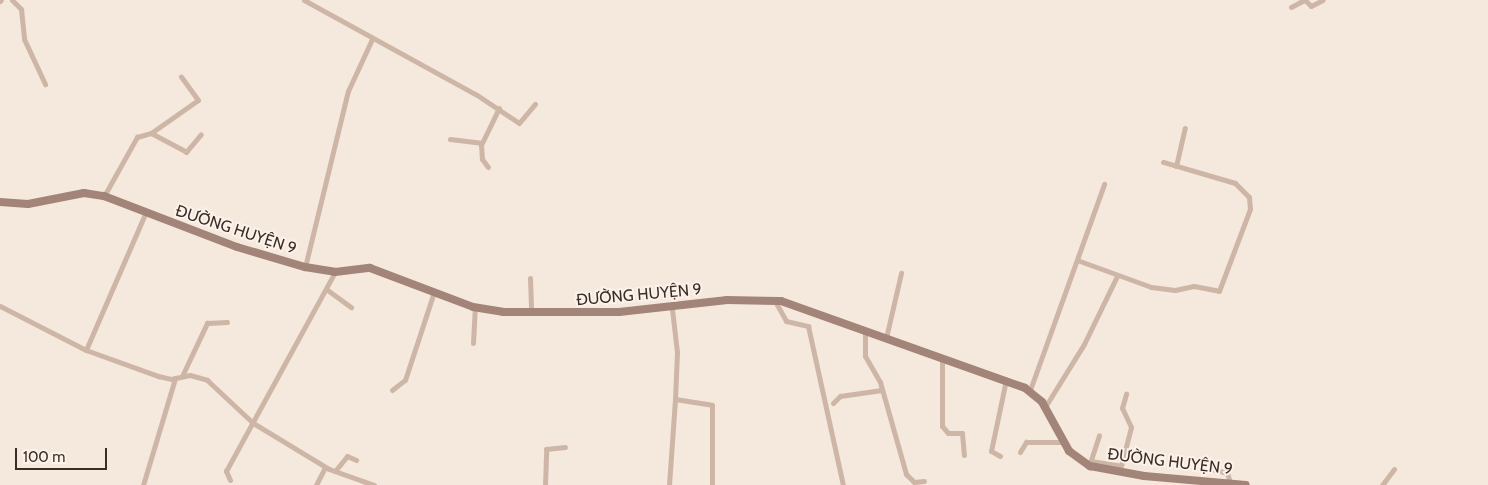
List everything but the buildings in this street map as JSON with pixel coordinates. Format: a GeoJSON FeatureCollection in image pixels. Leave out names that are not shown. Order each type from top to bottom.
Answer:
{"type":"FeatureCollection","features":[{"type":"Feature","properties":{"kind":"street"},"geometry":{"type":"LineString","coordinates":[[12,0],[22,9],[24,39],[45,84]]}},
{"type":"Feature","properties":{"kind":"street"},"geometry":{"type":"LineString","coordinates":[[304,0],[498,108],[520,123],[535,104]]}},
{"type":"Feature","properties":{"kind":"street"},"geometry":{"type":"LineString","coordinates":[[1291,7],[1304,0],[1311,6],[1322,0]]}},
{"type":"Feature","properties":{"kind":"street"},"geometry":{"type":"LineString","coordinates":[[305,267],[348,91],[372,39]]}},
{"type":"Feature","properties":{"kind":"street"},"geometry":{"type":"LineString","coordinates":[[104,196],[135,138],[151,133],[198,100],[182,76]]}},
{"type":"Feature","properties":{"kind":"street"},"geometry":{"type":"LineString","coordinates":[[488,167],[482,159],[481,143],[498,108]]}},
{"type":"Feature","properties":{"kind":"street"},"geometry":{"type":"LineString","coordinates":[[1176,166],[1185,128]]}},
{"type":"Feature","properties":{"kind":"street"},"geometry":{"type":"LineString","coordinates":[[151,133],[186,152],[201,134]]}},
{"type":"Feature","properties":{"kind":"street"},"geometry":{"type":"LineString","coordinates":[[450,139],[481,143]]}},
{"type":"Feature","properties":{"kind":"street"},"geometry":{"type":"LineString","coordinates":[[1077,260],[1117,276],[1164,289],[1194,286],[1219,291],[1250,201],[1239,185],[1163,162]]}},
{"type":"Feature","properties":{"kind":"street"},"geometry":{"type":"LineString","coordinates":[[1030,390],[1104,184]]}},
{"type":"Feature","properties":{"kind":"street","name":"ĐƯỜNG HUYỆN 9"},"geometry":{"type":"LineString","coordinates":[[0,202],[28,204],[84,193],[104,196],[146,214],[305,267],[335,272],[370,268],[475,307],[531,313],[672,309],[727,300],[775,300],[1030,390],[1045,407],[1062,442],[1074,456],[1090,463],[1144,476],[1230,482],[1246,485]]}},
{"type":"Feature","properties":{"kind":"street"},"geometry":{"type":"LineString","coordinates":[[86,350],[146,214]]}},
{"type":"Feature","properties":{"kind":"street"},"geometry":{"type":"LineString","coordinates":[[230,480],[226,471],[335,272]]}},
{"type":"Feature","properties":{"kind":"street"},"geometry":{"type":"LineString","coordinates":[[886,338],[901,273]]}},
{"type":"Feature","properties":{"kind":"street"},"geometry":{"type":"LineString","coordinates":[[1045,407],[1084,344],[1117,276]]}},
{"type":"Feature","properties":{"kind":"street"},"geometry":{"type":"LineString","coordinates":[[530,278],[531,313]]}},
{"type":"Feature","properties":{"kind":"street"},"geometry":{"type":"LineString","coordinates":[[326,290],[351,307]]}},
{"type":"Feature","properties":{"kind":"street"},"geometry":{"type":"LineString","coordinates":[[392,390],[405,380],[434,292]]}},
{"type":"Feature","properties":{"kind":"street"},"geometry":{"type":"LineString","coordinates":[[775,300],[786,321],[808,326],[843,485]]}},
{"type":"Feature","properties":{"kind":"street"},"geometry":{"type":"LineString","coordinates":[[0,306],[115,363],[175,378],[182,376],[206,380],[252,422],[325,467],[374,485]]}},
{"type":"Feature","properties":{"kind":"street"},"geometry":{"type":"LineString","coordinates":[[473,343],[475,307]]}},
{"type":"Feature","properties":{"kind":"street"},"geometry":{"type":"LineString","coordinates":[[669,485],[677,352],[672,309]]}},
{"type":"Feature","properties":{"kind":"street"},"geometry":{"type":"LineString","coordinates":[[182,376],[207,323],[227,322]]}},
{"type":"Feature","properties":{"kind":"street"},"geometry":{"type":"LineString","coordinates":[[865,331],[865,356],[882,390],[906,474],[914,482],[924,481]]}},
{"type":"Feature","properties":{"kind":"street"},"geometry":{"type":"LineString","coordinates":[[942,358],[942,426],[948,433],[962,433],[964,456]]}},
{"type":"Feature","properties":{"kind":"street"},"geometry":{"type":"LineString","coordinates":[[143,485],[175,378]]}},
{"type":"Feature","properties":{"kind":"street"},"geometry":{"type":"LineString","coordinates":[[1000,456],[991,451],[1006,380]]}},
{"type":"Feature","properties":{"kind":"street"},"geometry":{"type":"LineString","coordinates":[[833,403],[840,396],[882,390]]}},
{"type":"Feature","properties":{"kind":"street"},"geometry":{"type":"LineString","coordinates":[[1099,435],[1090,463],[1121,466],[1131,430],[1130,419],[1122,408],[1126,394]]}},
{"type":"Feature","properties":{"kind":"street"},"geometry":{"type":"LineString","coordinates":[[674,399],[712,405],[712,485]]}},
{"type":"Feature","properties":{"kind":"street"},"geometry":{"type":"LineString","coordinates":[[1020,452],[1026,442],[1062,442]]}},
{"type":"Feature","properties":{"kind":"street"},"geometry":{"type":"LineString","coordinates":[[545,485],[546,448],[565,447]]}},
{"type":"Feature","properties":{"kind":"street"},"geometry":{"type":"LineString","coordinates":[[335,472],[347,456],[356,460]]}},
{"type":"Feature","properties":{"kind":"street"},"geometry":{"type":"LineString","coordinates":[[316,485],[325,467]]}},
{"type":"Feature","properties":{"kind":"street"},"geometry":{"type":"LineString","coordinates":[[1208,468],[1227,473],[1230,482]]}},
{"type":"Feature","properties":{"kind":"street"},"geometry":{"type":"LineString","coordinates":[[1382,485],[1394,469]]}},
{"type":"Feature","properties":{"kind":"street"},"geometry":{"type":"LineString","coordinates":[[354,485],[357,479]]}}]}
